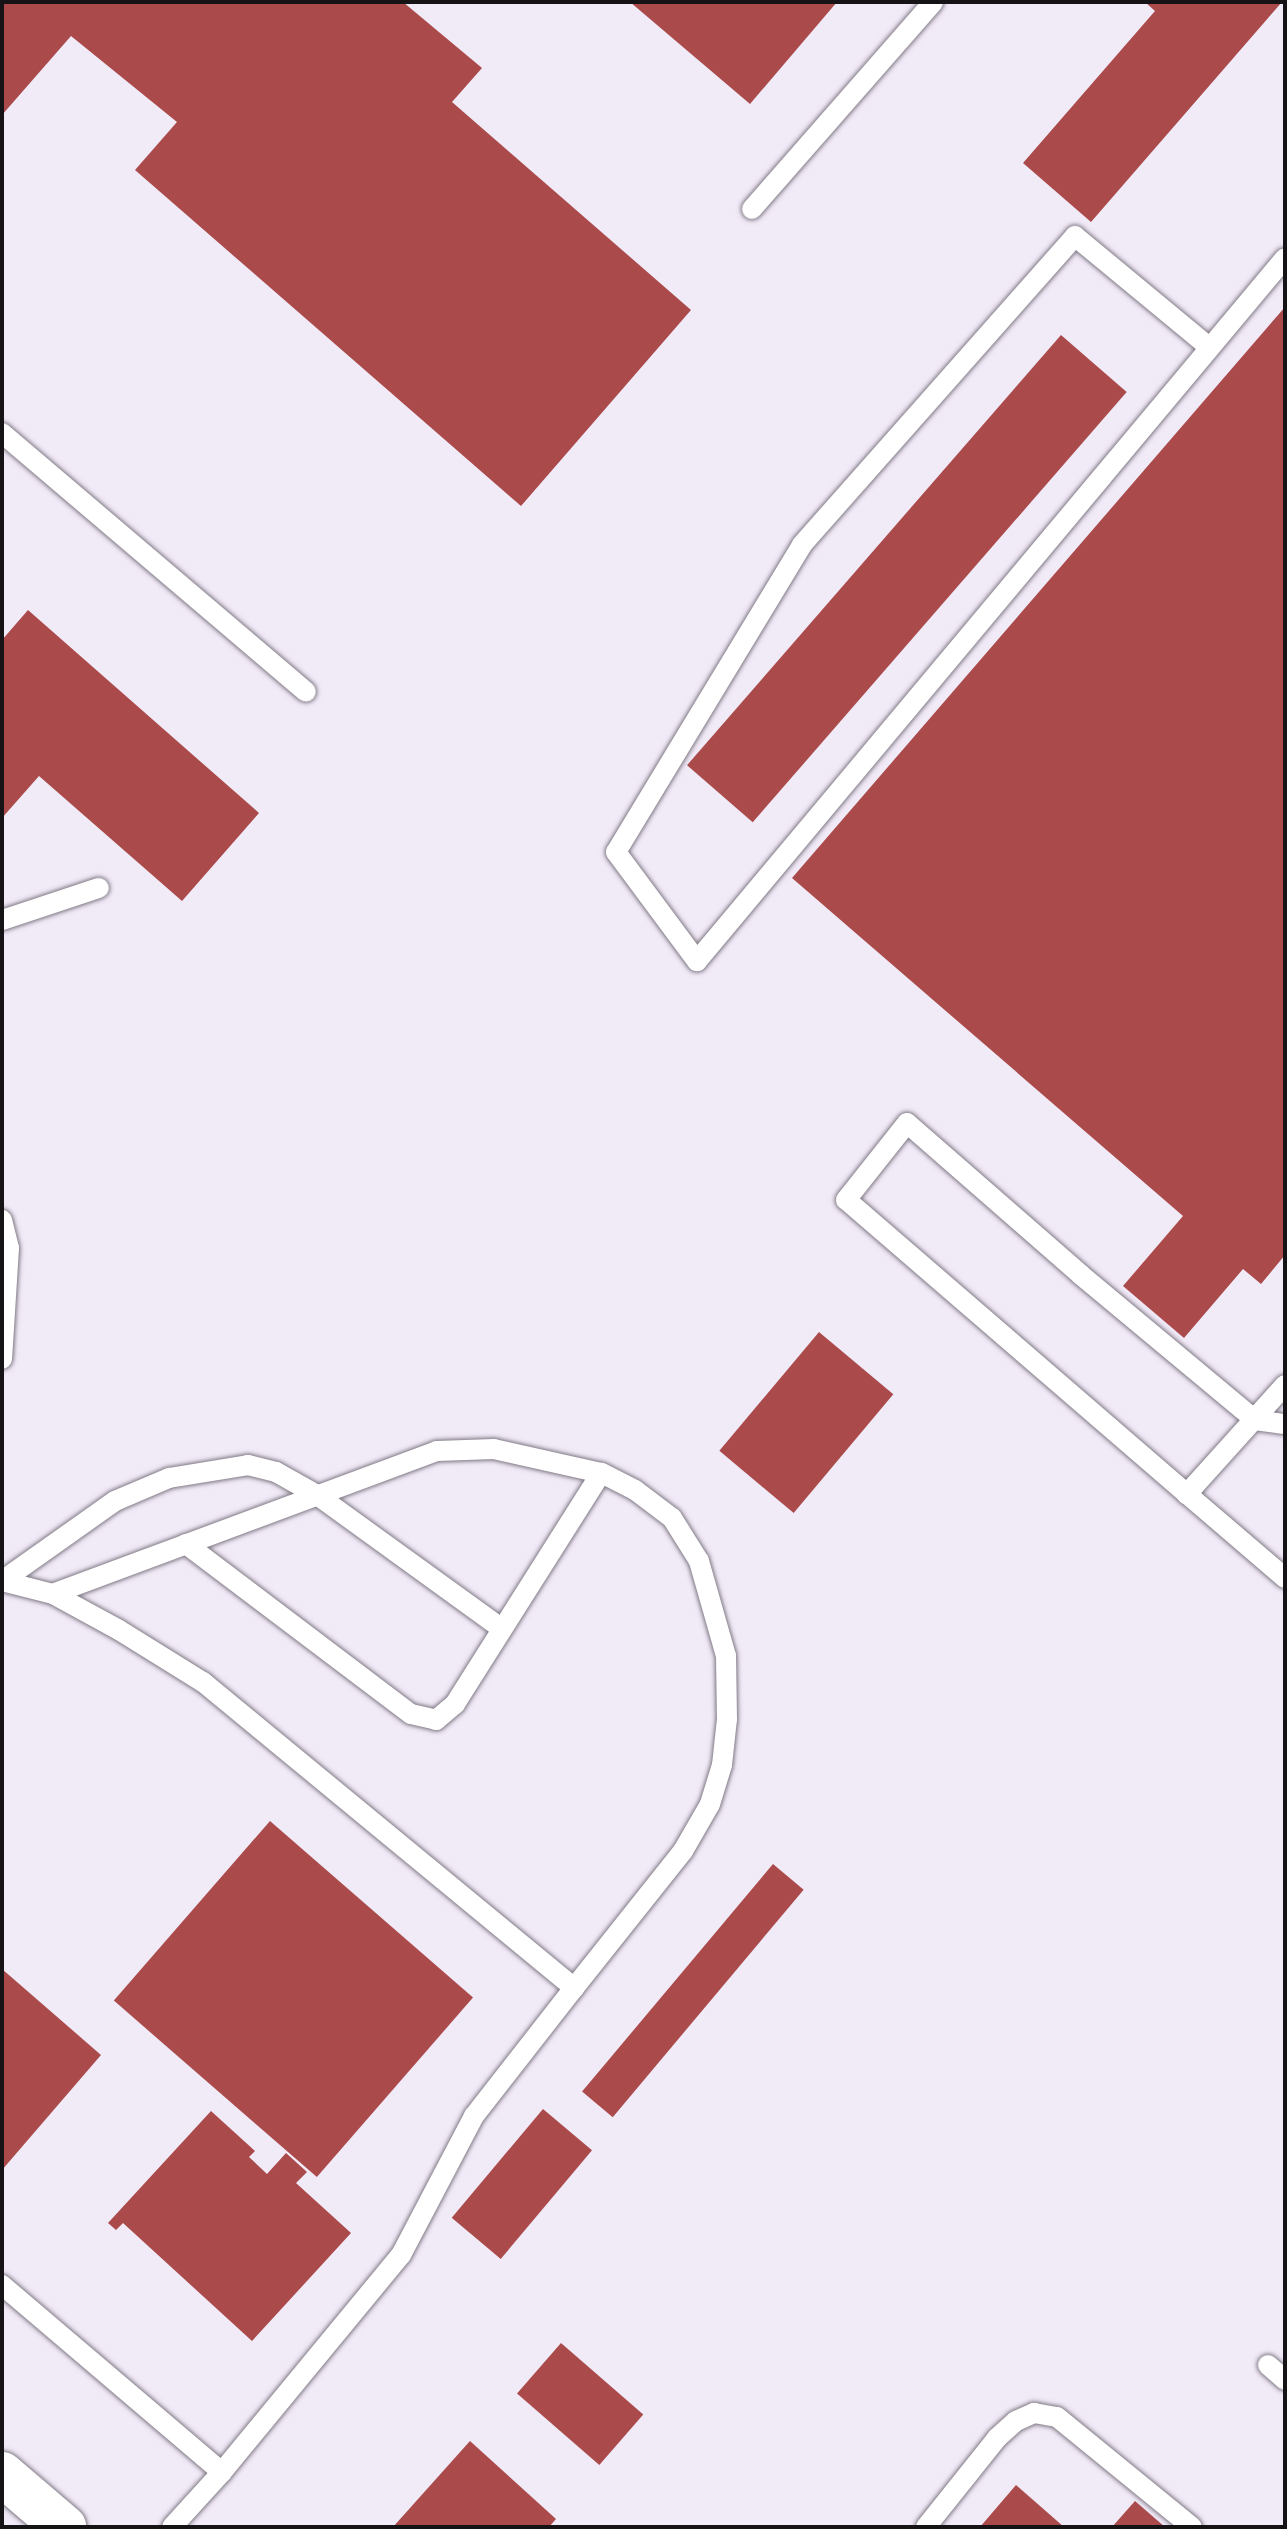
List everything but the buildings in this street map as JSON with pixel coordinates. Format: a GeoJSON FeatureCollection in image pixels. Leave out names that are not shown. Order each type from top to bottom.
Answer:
{"type":"FeatureCollection","features":[{"type":"Feature","properties":{"kind":"street"},"geometry":{"type":"LineString","coordinates":[[2,2474],[64,2527]]}},
{"type":"Feature","properties":{"kind":"lane"},"geometry":{"type":"LineString","coordinates":[[752,209],[933,2]]}},
{"type":"Feature","properties":{"kind":"lane"},"geometry":{"type":"LineString","coordinates":[[1209,347],[1075,236],[802,545],[616,852],[697,961],[1285,258]]}},
{"type":"Feature","properties":{"kind":"lane"},"geometry":{"type":"LineString","coordinates":[[2,433],[306,692]]}},
{"type":"Feature","properties":{"kind":"lane"},"geometry":{"type":"LineString","coordinates":[[2,920],[99,888]]}},
{"type":"Feature","properties":{"kind":"lane"},"geometry":{"type":"LineString","coordinates":[[1285,1424],[1255,1420],[1081,1275],[907,1123],[846,1200],[1285,1578]]}},
{"type":"Feature","properties":{"kind":"lane"},"geometry":{"type":"LineString","coordinates":[[2,1220],[9,1248],[2,1359]]}},
{"type":"Feature","properties":{"kind":"lane"},"geometry":{"type":"LineString","coordinates":[[1187,1494],[1285,1385]]}},
{"type":"Feature","properties":{"kind":"lane"},"geometry":{"type":"LineString","coordinates":[[53,1594],[437,1451],[494,1449],[601,1473],[635,1490],[672,1518],[699,1561],[726,1656],[727,1719],[722,1765],[710,1804],[683,1851],[474,2116],[401,2255],[222,2472],[172,2527]]}},
{"type":"Feature","properties":{"kind":"lane"},"geometry":{"type":"LineString","coordinates":[[2,1581],[115,1501],[169,1478],[248,1465],[276,1472],[317,1495],[502,1629]]}},
{"type":"Feature","properties":{"kind":"lane"},"geometry":{"type":"LineString","coordinates":[[186,1544],[411,1714],[436,1720],[455,1704],[601,1473]]}},
{"type":"Feature","properties":{"kind":"lane"},"geometry":{"type":"LineString","coordinates":[[2,1581],[53,1594],[203,1682],[574,1988]]}},
{"type":"Feature","properties":{"kind":"lane"},"geometry":{"type":"LineString","coordinates":[[2,2285],[222,2472]]}},
{"type":"Feature","properties":{"kind":"lane"},"geometry":{"type":"LineString","coordinates":[[1268,2365],[1285,2380]]}},
{"type":"Feature","properties":{"kind":"lane"},"geometry":{"type":"LineString","coordinates":[[926,2527],[997,2438],[1016,2421],[1034,2413],[1057,2417],[1192,2527]]}}]}
